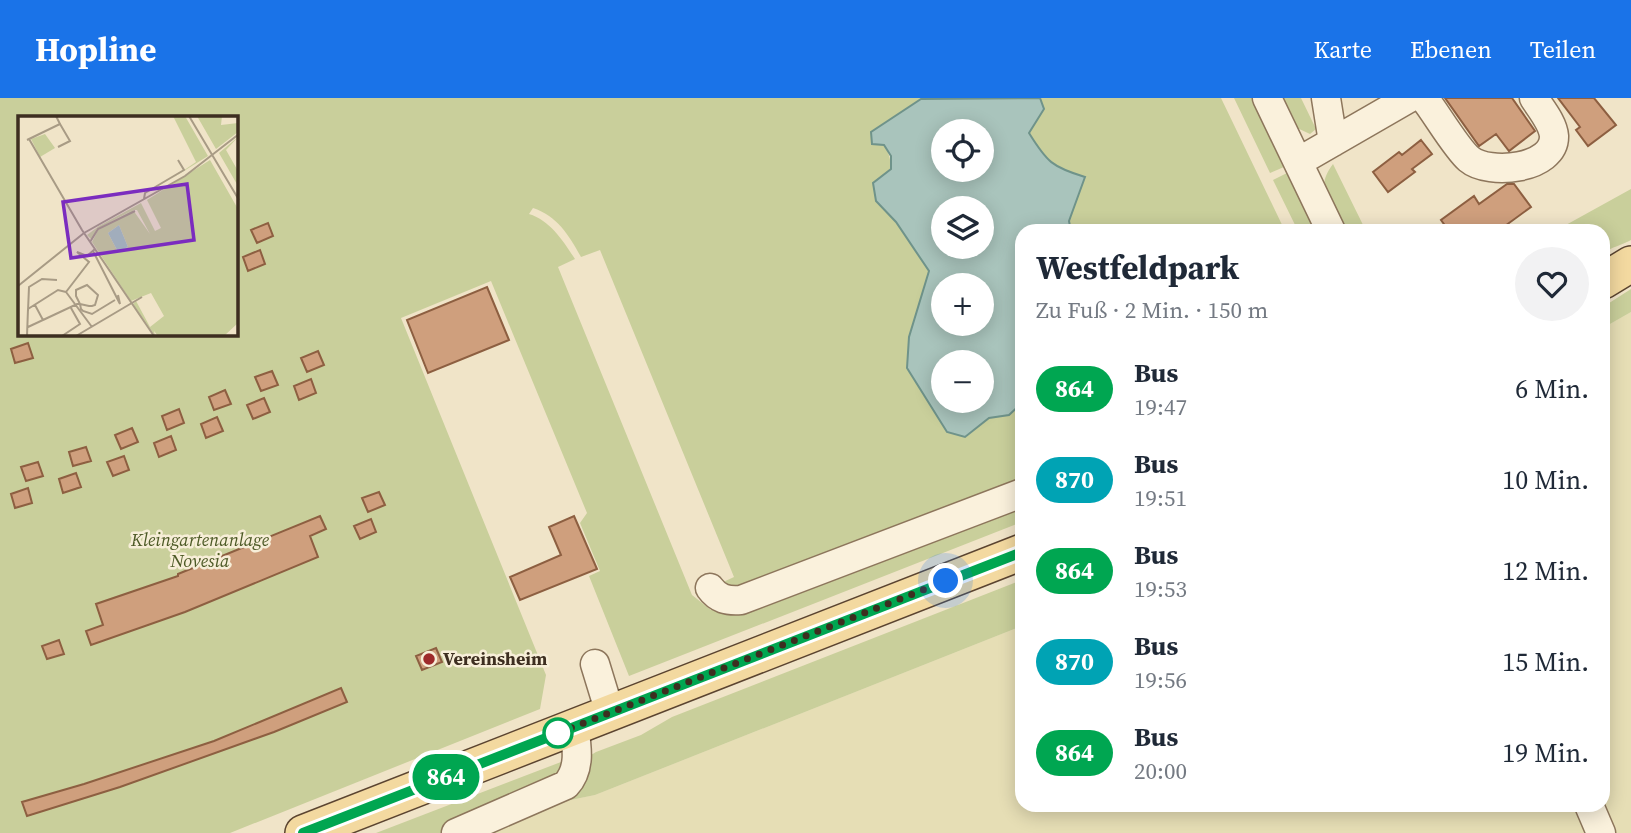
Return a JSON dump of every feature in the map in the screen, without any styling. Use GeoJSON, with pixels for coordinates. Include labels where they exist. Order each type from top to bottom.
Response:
{"type":"FeatureCollection","features":[{"type":"Feature","properties":{"kind":"main road"},"geometry":{"type":"LineString","coordinates":[[1610,277],[1631,264]]}},
{"type":"Feature","properties":{"kind":"main road"},"geometry":{"type":"LineString","coordinates":[[303,833],[1015,554]]}},
{"type":"Feature","properties":{"kind":"street"},"geometry":{"type":"LineString","coordinates":[[1267,98],[1328,224]]}},
{"type":"Feature","properties":{"kind":"street"},"geometry":{"type":"LineString","coordinates":[[1326,98],[1333,142]]}},
{"type":"Feature","properties":{"kind":"street"},"geometry":{"type":"LineString","coordinates":[[1298,162],[1409,98]]}},
{"type":"Feature","properties":{"kind":"street"},"geometry":{"type":"LineString","coordinates":[[1424,98],[1469,159],[1483,167],[1497,168],[1525,165],[1542,159],[1553,146],[1554,133],[1534,98]]}},
{"type":"Feature","properties":{"kind":"street"},"geometry":{"type":"LineString","coordinates":[[710,587],[715,595],[727,601],[741,600],[1015,496]]}},
{"type":"Feature","properties":{"kind":"street"},"geometry":{"type":"LineString","coordinates":[[595,664],[610,713]]}},
{"type":"Feature","properties":{"kind":"street"},"geometry":{"type":"LineString","coordinates":[[456,833],[566,785],[576,771],[574,726]]}},
{"type":"Feature","properties":{"kind":"street"},"geometry":{"type":"LineString","coordinates":[[1592,812],[1601,833]]}},
{"type":"Feature","properties":{"kind":"shaded area"},"geometry":{"type":"Polygon","coordinates":[[[1631,312],[1631,833],[1607,833],[1604,812],[1610,812],[1610,324],[1631,312]]]}},
{"type":"Feature","properties":{"kind":"shaded area"},"geometry":{"type":"Polygon","coordinates":[[[1015,629],[1015,812],[1588,812],[1596,833],[469,833],[551,804],[595,795],[1015,629]]]}},
{"type":"Feature","properties":{"kind":"green space","name":"Kleingartenanlage Novesia"},"geometry":{"type":"Polygon","coordinates":[[[0,98],[942,98],[921,99],[884,145],[890,167],[876,201],[896,222],[929,271],[909,337],[907,368],[931,406],[931,413],[935,413],[947,432],[966,437],[989,418],[1009,415],[1015,409],[1015,488],[737,592],[719,584],[734,577],[600,250],[581,257],[556,221],[533,208],[529,214],[544,221],[575,259],[558,267],[692,595],[711,610],[744,606],[1015,504],[1015,525],[629,676],[589,576],[600,571],[580,523],[587,513],[491,281],[401,318],[546,675],[540,709],[230,833],[0,833],[0,98]]]}},
{"type":"Feature","properties":{"kind":"green space"},"geometry":{"type":"Polygon","coordinates":[[[1040,98],[1221,98],[1282,224],[1070,224],[1085,177],[1051,162],[1029,133],[1044,109],[1040,98]]]}},
{"type":"Feature","properties":{"kind":"green space"},"geometry":{"type":"Polygon","coordinates":[[[1234,98],[1258,98],[1291,164],[1270,173],[1234,98]]]}},
{"type":"Feature","properties":{"kind":"green space"},"geometry":{"type":"Polygon","coordinates":[[[1277,98],[1301,98],[1316,129],[1310,134],[1295,127],[1277,98]]]}},
{"type":"Feature","properties":{"kind":"green space"},"geometry":{"type":"Polygon","coordinates":[[[1333,164],[1363,224],[1339,224],[1324,190],[1327,173],[1333,164]]]}},
{"type":"Feature","properties":{"kind":"green space"},"geometry":{"type":"Polygon","coordinates":[[[1293,170],[1320,224],[1295,224],[1273,180],[1293,170]]]}},
{"type":"Feature","properties":{"kind":"green space"},"geometry":{"type":"Polygon","coordinates":[[[1631,189],[1631,240],[1610,249],[1610,224],[1568,224],[1631,189]]]}},
{"type":"Feature","properties":{"kind":"green space"},"geometry":{"type":"Polygon","coordinates":[[[1631,289],[1631,312],[1610,324],[1610,302],[1631,289]]]}},
{"type":"Feature","properties":{"kind":"green space"},"geometry":{"type":"Polygon","coordinates":[[[1015,583],[1015,629],[595,795],[551,804],[584,777],[591,755],[641,735],[672,717],[1015,583]]]}},
{"type":"Feature","properties":{"kind":"green space"},"geometry":{"type":"Polygon","coordinates":[[[561,762],[565,771],[478,818],[440,833],[376,833],[561,762]]]}},
{"type":"Feature","properties":{"kind":"water"},"geometry":{"type":"Polygon","coordinates":[[[1040,98],[1044,109],[1029,133],[1051,162],[1085,177],[1070,224],[1015,224],[1015,409],[1009,415],[989,418],[965,437],[947,432],[935,413],[994,413],[994,350],[931,350],[931,406],[907,368],[909,337],[929,271],[896,222],[876,201],[873,183],[891,169],[891,156],[884,145],[872,144],[871,132],[921,99],[1040,98]]]}},
{"type":"Feature","properties":{"kind":"building"},"geometry":{"type":"Polygon","coordinates":[[[1445,98],[1512,98],[1535,131],[1509,151],[1496,134],[1479,146],[1445,98]]]}},
{"type":"Feature","properties":{"kind":"building"},"geometry":{"type":"Polygon","coordinates":[[[1558,98],[1594,98],[1616,125],[1588,146],[1576,130],[1580,127],[1558,98]]]}},
{"type":"Feature","properties":{"kind":"building"},"geometry":{"type":"Polygon","coordinates":[[[1421,140],[1432,154],[1412,169],[1415,172],[1388,192],[1373,172],[1399,152],[1402,155],[1421,140]]]}},
{"type":"Feature","properties":{"kind":"building"},"geometry":{"type":"Polygon","coordinates":[[[1507,184],[1514,184],[1531,207],[1508,224],[1444,224],[1441,220],[1474,196],[1479,204],[1507,184]]]}},
{"type":"Feature","properties":{"kind":"building"},"geometry":{"type":"Polygon","coordinates":[[[268,223],[273,236],[257,243],[251,230],[268,223]]]}},
{"type":"Feature","properties":{"kind":"building"},"geometry":{"type":"Polygon","coordinates":[[[260,250],[265,264],[248,271],[243,257],[260,250]]]}},
{"type":"Feature","properties":{"kind":"building"},"geometry":{"type":"Polygon","coordinates":[[[487,287],[509,340],[428,373],[407,320],[487,287]]]}},
{"type":"Feature","properties":{"kind":"building"},"geometry":{"type":"Polygon","coordinates":[[[28,343],[33,358],[15,363],[11,349],[28,343]]]}},
{"type":"Feature","properties":{"kind":"building"},"geometry":{"type":"Polygon","coordinates":[[[318,351],[324,365],[307,372],[301,358],[318,351]]]}},
{"type":"Feature","properties":{"kind":"building"},"geometry":{"type":"Polygon","coordinates":[[[272,371],[278,385],[261,391],[255,377],[272,371]]]}},
{"type":"Feature","properties":{"kind":"building"},"geometry":{"type":"Polygon","coordinates":[[[311,379],[316,393],[299,400],[294,386],[311,379]]]}},
{"type":"Feature","properties":{"kind":"building"},"geometry":{"type":"Polygon","coordinates":[[[225,390],[231,404],[214,410],[209,397],[225,390]]]}},
{"type":"Feature","properties":{"kind":"building"},"geometry":{"type":"Polygon","coordinates":[[[264,398],[270,412],[253,419],[247,405],[264,398]]]}},
{"type":"Feature","properties":{"kind":"building"},"geometry":{"type":"Polygon","coordinates":[[[179,409],[184,423],[167,430],[162,416],[179,409]]]}},
{"type":"Feature","properties":{"kind":"building"},"geometry":{"type":"Polygon","coordinates":[[[217,417],[223,431],[206,438],[201,424],[217,417]]]}},
{"type":"Feature","properties":{"kind":"building"},"geometry":{"type":"Polygon","coordinates":[[[132,428],[138,442],[121,449],[115,435],[132,428]]]}},
{"type":"Feature","properties":{"kind":"building"},"geometry":{"type":"Polygon","coordinates":[[[171,436],[176,450],[159,457],[154,443],[171,436]]]}},
{"type":"Feature","properties":{"kind":"building"},"geometry":{"type":"Polygon","coordinates":[[[86,447],[91,461],[73,466],[69,452],[86,447]]]}},
{"type":"Feature","properties":{"kind":"building"},"geometry":{"type":"Polygon","coordinates":[[[124,456],[129,470],[113,476],[107,462],[124,456]]]}},
{"type":"Feature","properties":{"kind":"building"},"geometry":{"type":"Polygon","coordinates":[[[38,462],[43,476],[26,481],[21,467],[38,462]]]}},
{"type":"Feature","properties":{"kind":"building"},"geometry":{"type":"Polygon","coordinates":[[[76,473],[81,487],[63,493],[59,479],[76,473]]]}},
{"type":"Feature","properties":{"kind":"building"},"geometry":{"type":"Polygon","coordinates":[[[28,488],[32,503],[15,508],[11,494],[28,488]]]}},
{"type":"Feature","properties":{"kind":"building"},"geometry":{"type":"Polygon","coordinates":[[[379,492],[385,505],[368,512],[362,498],[379,492]]]}},
{"type":"Feature","properties":{"kind":"building"},"geometry":{"type":"Polygon","coordinates":[[[320,516],[326,529],[310,536],[318,557],[185,612],[91,645],[86,631],[103,625],[96,604],[178,576],[320,516]]]}},
{"type":"Feature","properties":{"kind":"building"},"geometry":{"type":"Polygon","coordinates":[[[574,516],[597,569],[520,600],[510,577],[561,555],[549,527],[574,516]]]}},
{"type":"Feature","properties":{"kind":"building"},"geometry":{"type":"Polygon","coordinates":[[[371,519],[376,532],[360,539],[354,526],[371,519]]]}},
{"type":"Feature","properties":{"kind":"building"},"geometry":{"type":"Polygon","coordinates":[[[59,640],[64,654],[47,659],[42,646],[59,640]]]}},
{"type":"Feature","properties":{"kind":"building","name":"Vereinsheim"},"geometry":{"type":"Polygon","coordinates":[[[436,648],[442,662],[422,670],[416,656],[436,648]]]}},
{"type":"Feature","properties":{"kind":"building"},"geometry":{"type":"Polygon","coordinates":[[[341,688],[347,702],[274,732],[120,787],[27,816],[22,802],[214,741],[341,688]]]}},
{"type":"Feature","properties":{"kind":"bus line","name":"864"},"geometry":{"type":"LineString","coordinates":[[303,833],[1015,555]]}},
{"type":"Feature","properties":{"kind":"place","name":"Vereinsheim"},"geometry":{"type":"Point","coordinates":[429,659]}},
{"type":"Feature","properties":{"kind":"route"},"geometry":{"type":"LineString","coordinates":[[558,733],[553,735],[946,581]]}}]}
